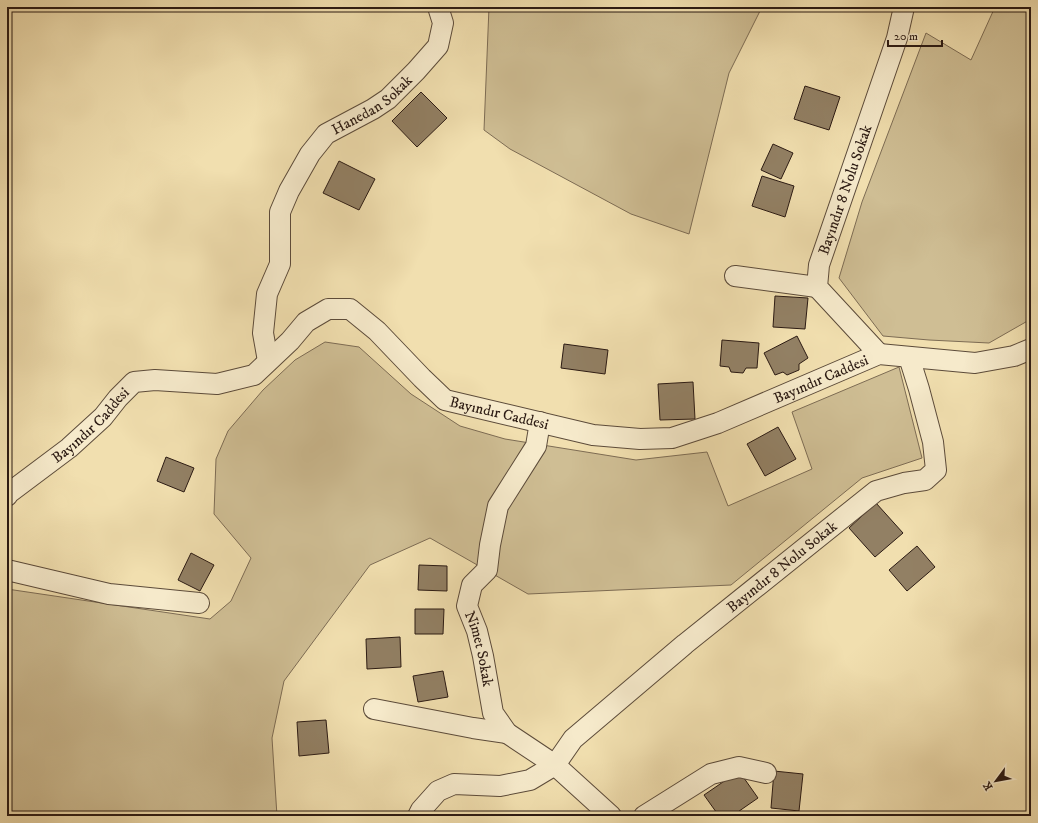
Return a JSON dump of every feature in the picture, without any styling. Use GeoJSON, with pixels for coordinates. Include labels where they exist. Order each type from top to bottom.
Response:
{"type":"FeatureCollection","features":[{"type":"Feature","properties":{"kind":"street","name":"Hanedan Sokak"},"geometry":{"type":"LineString","coordinates":[[268,361],[263,333],[267,294],[280,264],[280,212],[289,191],[310,154],[326,134],[373,109],[388,99],[438,46],[443,23],[438,7]]}},
{"type":"Feature","properties":{"kind":"street","name":"Bayındır 8 Nolu Sokak"},"geometry":{"type":"LineString","coordinates":[[817,287],[819,265],[898,38],[904,7]]}},
{"type":"Feature","properties":{"kind":"street"},"geometry":{"type":"LineString","coordinates":[[735,276],[817,287],[878,354]]}},
{"type":"Feature","properties":{"kind":"street","name":"Bayındır Caddesi"},"geometry":{"type":"LineString","coordinates":[[7,496],[69,448],[103,417],[118,398],[134,382],[155,380],[217,384],[254,375],[290,341],[306,322],[328,309],[350,310],[377,331],[445,400],[593,435],[640,439],[672,438],[718,423],[878,354],[975,363],[1014,356],[1031,349]]}},
{"type":"Feature","properties":{"kind":"street","name":"Bayındır 8 Nolu Sokak"},"geometry":{"type":"LineString","coordinates":[[555,766],[573,739],[685,644],[876,492],[904,483],[925,480],[936,470],[933,442],[909,357]]}},
{"type":"Feature","properties":{"kind":"street","name":"Nimet Sokak"},"geometry":{"type":"LineString","coordinates":[[540,422],[536,446],[498,506],[490,545],[487,570],[472,585],[467,606],[477,631],[493,713],[507,733],[555,766],[611,816]]}},
{"type":"Feature","properties":{"kind":"street"},"geometry":{"type":"LineString","coordinates":[[7,570],[109,594],[199,603]]}},
{"type":"Feature","properties":{"kind":"street"},"geometry":{"type":"LineString","coordinates":[[374,709],[507,733]]}},
{"type":"Feature","properties":{"kind":"street"},"geometry":{"type":"LineString","coordinates":[[418,816],[421,810],[438,791],[454,784],[500,786],[530,780],[555,766]]}},
{"type":"Feature","properties":{"kind":"street"},"geometry":{"type":"LineString","coordinates":[[644,816],[711,774],[739,767],[766,773]]}},
{"type":"Feature","properties":{"kind":"shaded area"},"geometry":{"type":"Polygon","coordinates":[[[489,7],[762,7],[729,73],[689,234],[631,214],[510,149],[484,130],[489,7]]]}},
{"type":"Feature","properties":{"kind":"shaded area"},"geometry":{"type":"Polygon","coordinates":[[[995,7],[1031,7],[1031,319],[989,343],[883,336],[839,278],[862,202],[926,33],[971,60],[995,7]]]}},
{"type":"Feature","properties":{"kind":"shaded area"},"geometry":{"type":"Polygon","coordinates":[[[325,342],[359,347],[411,394],[460,426],[505,439],[636,460],[707,452],[728,506],[812,469],[792,412],[899,367],[922,458],[862,478],[731,585],[528,594],[430,538],[370,565],[284,681],[272,738],[277,816],[7,816],[7,589],[210,619],[231,601],[251,558],[214,514],[216,459],[228,431],[263,390],[295,360],[325,342]]]}},
{"type":"Feature","properties":{"kind":"building"},"geometry":{"type":"Polygon","coordinates":[[[805,86],[840,97],[829,130],[794,119],[805,86]]]}},
{"type":"Feature","properties":{"kind":"building"},"geometry":{"type":"Polygon","coordinates":[[[421,92],[447,118],[417,147],[392,121],[421,92]]]}},
{"type":"Feature","properties":{"kind":"building"},"geometry":{"type":"Polygon","coordinates":[[[773,144],[793,153],[781,179],[761,170],[773,144]]]}},
{"type":"Feature","properties":{"kind":"building"},"geometry":{"type":"Polygon","coordinates":[[[339,161],[375,179],[359,210],[323,193],[339,161]]]}},
{"type":"Feature","properties":{"kind":"building"},"geometry":{"type":"Polygon","coordinates":[[[762,176],[794,186],[785,217],[752,206],[762,176]]]}},
{"type":"Feature","properties":{"kind":"building"},"geometry":{"type":"Polygon","coordinates":[[[775,296],[808,298],[805,329],[773,327],[775,296]]]}},
{"type":"Feature","properties":{"kind":"building"},"geometry":{"type":"Polygon","coordinates":[[[797,336],[808,358],[799,364],[799,370],[787,375],[783,372],[775,375],[764,353],[797,336]]]}},
{"type":"Feature","properties":{"kind":"building"},"geometry":{"type":"Polygon","coordinates":[[[722,340],[759,343],[757,368],[746,368],[743,373],[731,372],[729,367],[720,366],[722,340]]]}},
{"type":"Feature","properties":{"kind":"building"},"geometry":{"type":"Polygon","coordinates":[[[564,344],[608,350],[605,374],[561,368],[564,344]]]}},
{"type":"Feature","properties":{"kind":"building"},"geometry":{"type":"Polygon","coordinates":[[[693,382],[695,419],[660,420],[658,384],[693,382]]]}},
{"type":"Feature","properties":{"kind":"building"},"geometry":{"type":"Polygon","coordinates":[[[778,427],[796,459],[765,476],[747,444],[778,427]]]}},
{"type":"Feature","properties":{"kind":"building"},"geometry":{"type":"Polygon","coordinates":[[[166,457],[194,468],[184,492],[157,481],[166,457]]]}},
{"type":"Feature","properties":{"kind":"building"},"geometry":{"type":"Polygon","coordinates":[[[876,503],[903,533],[875,557],[849,528],[876,503]]]}},
{"type":"Feature","properties":{"kind":"building"},"geometry":{"type":"Polygon","coordinates":[[[917,546],[935,567],[907,591],[889,570],[917,546]]]}},
{"type":"Feature","properties":{"kind":"building"},"geometry":{"type":"Polygon","coordinates":[[[191,553],[214,565],[200,591],[178,580],[191,553]]]}},
{"type":"Feature","properties":{"kind":"building"},"geometry":{"type":"Polygon","coordinates":[[[419,565],[447,566],[447,591],[418,590],[419,565]]]}},
{"type":"Feature","properties":{"kind":"building"},"geometry":{"type":"Polygon","coordinates":[[[415,609],[444,609],[443,634],[415,634],[415,609]]]}},
{"type":"Feature","properties":{"kind":"building"},"geometry":{"type":"Polygon","coordinates":[[[400,637],[401,667],[367,669],[366,639],[400,637]]]}},
{"type":"Feature","properties":{"kind":"building"},"geometry":{"type":"Polygon","coordinates":[[[443,671],[448,697],[418,702],[413,676],[443,671]]]}},
{"type":"Feature","properties":{"kind":"building"},"geometry":{"type":"Polygon","coordinates":[[[326,720],[329,753],[299,756],[297,722],[326,720]]]}},
{"type":"Feature","properties":{"kind":"building"},"geometry":{"type":"Polygon","coordinates":[[[739,771],[758,798],[732,816],[719,816],[704,795],[739,771]]]}},
{"type":"Feature","properties":{"kind":"building"},"geometry":{"type":"Polygon","coordinates":[[[774,771],[803,774],[799,811],[771,808],[774,771]]]}}]}
